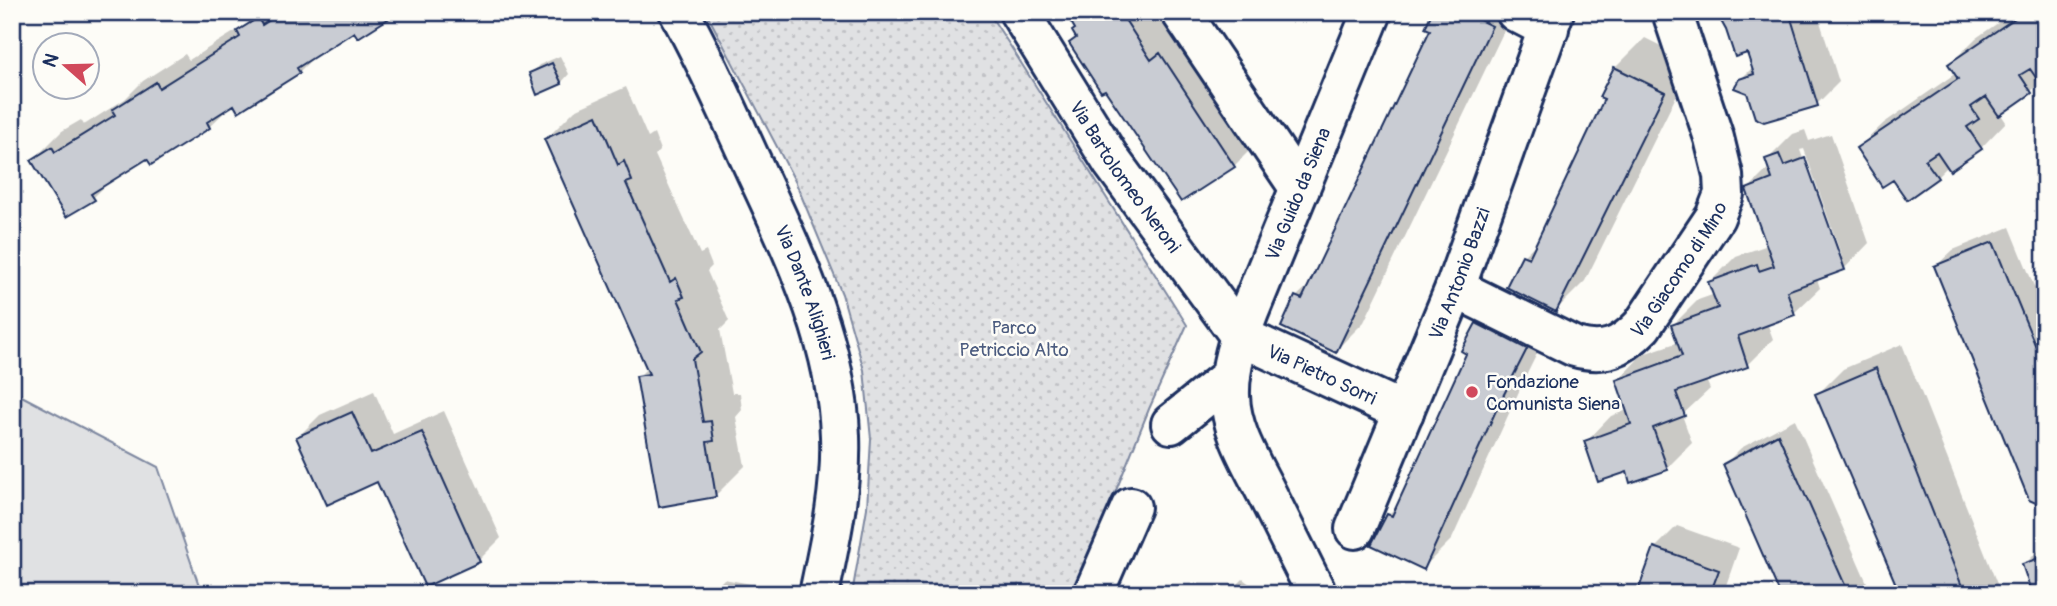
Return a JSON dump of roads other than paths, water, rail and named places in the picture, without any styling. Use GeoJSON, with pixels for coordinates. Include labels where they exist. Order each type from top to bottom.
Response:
{"type":"FeatureCollection","features":[{"type":"Feature","properties":{"kind":"street","name":"Via Dante Alighieri"},"geometry":{"type":"LineString","coordinates":[[679,12],[778,220],[814,305],[827,345],[838,408],[840,449],[835,515],[819,594]]}},
{"type":"Feature","properties":{"kind":"street","name":"Via Bartolomeo Neroni"},"geometry":{"type":"LineString","coordinates":[[1019,12],[1112,162],[1240,336]]}},
{"type":"Feature","properties":{"kind":"street"},"geometry":{"type":"LineString","coordinates":[[1181,12],[1300,189]]}},
{"type":"Feature","properties":{"kind":"street","name":"Via Guido da Siena"},"geometry":{"type":"LineString","coordinates":[[1231,376],[1240,336],[1372,12]]}},
{"type":"Feature","properties":{"kind":"street","name":"Via Giacomo di Mino"},"geometry":{"type":"LineString","coordinates":[[1455,288],[1586,350],[1598,351],[1620,345],[1642,326],[1715,217],[1724,194],[1723,175],[1714,138],[1672,12]]}},
{"type":"Feature","properties":{"kind":"street","name":"Via Antonio Bazzi"},"geometry":{"type":"LineString","coordinates":[[1355,529],[1455,288],[1540,18]]}},
{"type":"Feature","properties":{"kind":"street","name":"Via Pietro Sorri"},"geometry":{"type":"LineString","coordinates":[[1240,336],[1404,412]]}},
{"type":"Feature","properties":{"kind":"street"},"geometry":{"type":"LineString","coordinates":[[1171,424],[1231,376]]}},
{"type":"Feature","properties":{"kind":"street"},"geometry":{"type":"LineString","coordinates":[[1231,376],[1231,411],[1240,439],[1317,594]]}},
{"type":"Feature","properties":{"kind":"street"},"geometry":{"type":"LineString","coordinates":[[1093,594],[1131,507]]}},
{"type":"Feature","properties":{"kind":"place","name":"Fondazione Comunista Siena"},"geometry":{"type":"Point","coordinates":[1472,392]}},
{"type":"Feature","properties":{"kind":"park label","name":"Parco Petriccio Alto"},"geometry":{"type":"Point","coordinates":[1014,338]}}]}
